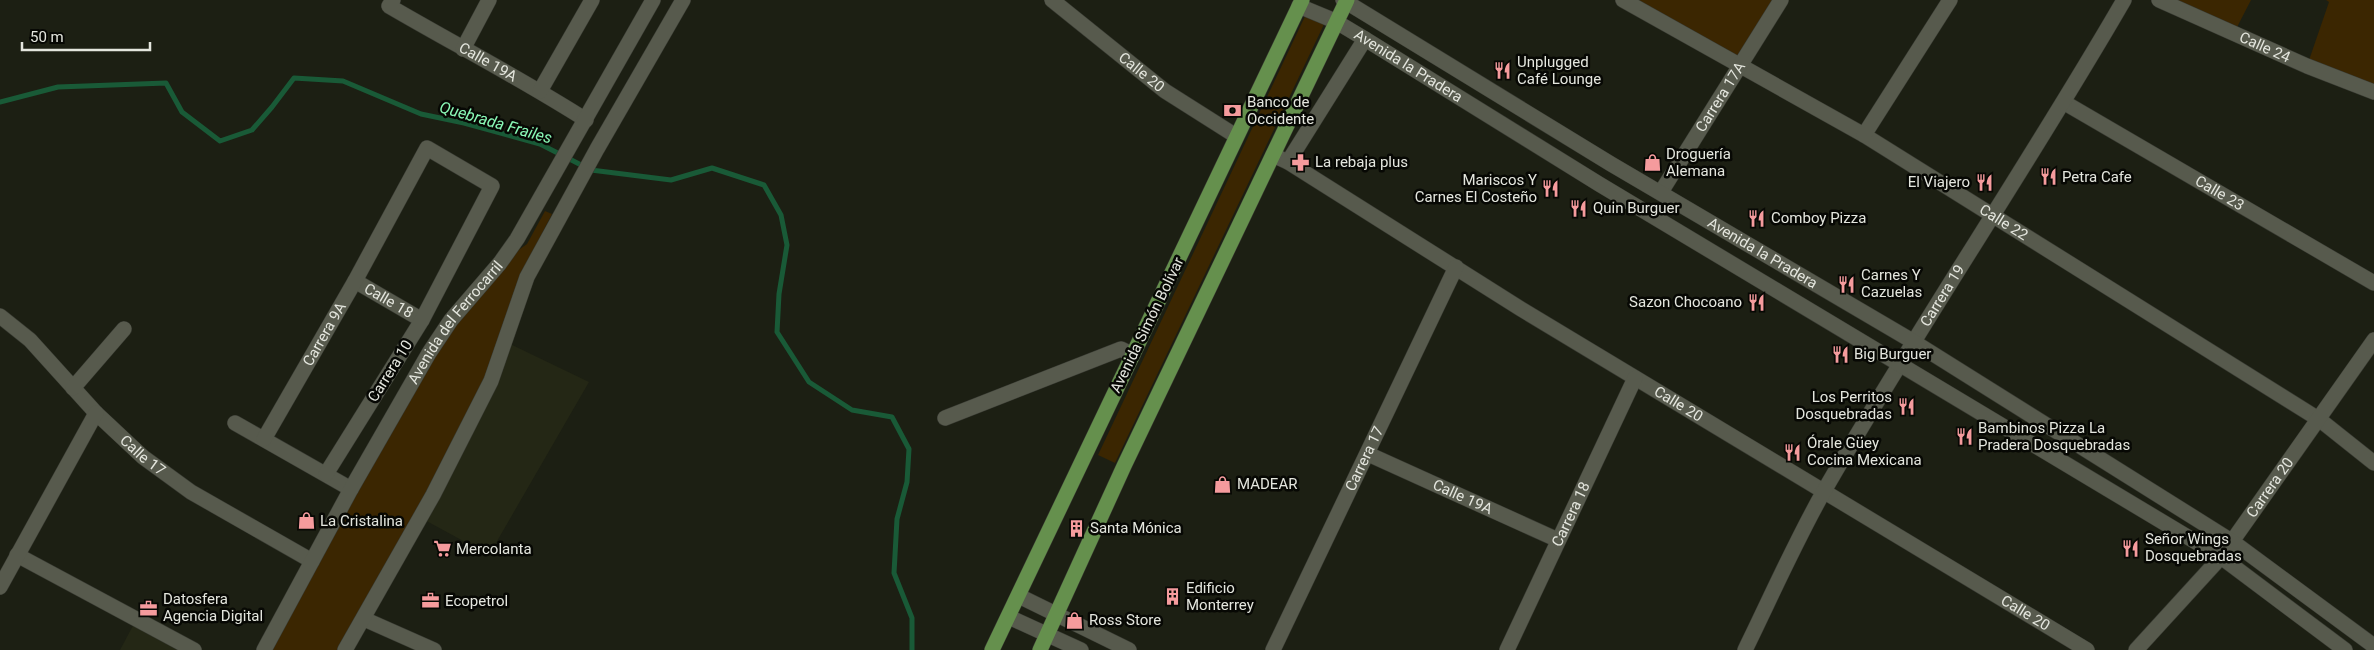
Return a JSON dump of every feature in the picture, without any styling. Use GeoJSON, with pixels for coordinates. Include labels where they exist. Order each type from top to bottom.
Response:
{"type":"FeatureCollection","features":[{"type":"Feature","properties":{"kind":"main road"},"geometry":{"type":"LineString","coordinates":[[1040,650],[1124,466],[1346,0]]}},
{"type":"Feature","properties":{"kind":"main road","name":"Avenida Simón Bolívar"},"geometry":{"type":"LineString","coordinates":[[992,650],[1301,3]]}},
{"type":"Feature","properties":{"kind":"street"},"geometry":{"type":"LineString","coordinates":[[463,50],[489,0]]}},
{"type":"Feature","properties":{"kind":"street"},"geometry":{"type":"LineString","coordinates":[[540,91],[592,0]]}},
{"type":"Feature","properties":{"kind":"street","name":"Avenida del Ferrocarril"},"geometry":{"type":"LineString","coordinates":[[264,650],[351,489],[435,345],[451,320],[500,263],[554,177],[653,0]]}},
{"type":"Feature","properties":{"kind":"street","name":"Avenida del Ferrocarril"},"geometry":{"type":"LineString","coordinates":[[345,650],[434,495],[490,381],[527,277],[597,149],[683,0]]}},
{"type":"Feature","properties":{"kind":"street","name":"Calle 20"},"geometry":{"type":"LineString","coordinates":[[1052,0],[1165,91],[1236,136]]}},
{"type":"Feature","properties":{"kind":"street","name":"Avenida la Pradera"},"geometry":{"type":"LineString","coordinates":[[1346,0],[1660,192],[1914,342],[2233,542],[2374,646]]}},
{"type":"Feature","properties":{"kind":"street","name":"Calle 22"},"geometry":{"type":"LineString","coordinates":[[1623,0],[1741,68],[1864,135],[2320,420],[2374,462]]}},
{"type":"Feature","properties":{"kind":"street","name":"Carrera 17A"},"geometry":{"type":"LineString","coordinates":[[1660,192],[1741,68],[1782,0]]}},
{"type":"Feature","properties":{"kind":"street"},"geometry":{"type":"LineString","coordinates":[[1864,135],[1950,0]]}},
{"type":"Feature","properties":{"kind":"street","name":"Carrera 19"},"geometry":{"type":"LineString","coordinates":[[1745,650],[1823,492],[1900,364],[2065,103],[2124,0]]}},
{"type":"Feature","properties":{"kind":"street","name":"Calle 24"},"geometry":{"type":"LineString","coordinates":[[2159,0],[2306,66],[2374,92]]}},
{"type":"Feature","properties":{"kind":"street","name":"Calle 19A"},"geometry":{"type":"LineString","coordinates":[[391,3],[463,50],[540,91],[586,120]]}},
{"type":"Feature","properties":{"kind":"street","name":"Avenida la Pradera"},"geometry":{"type":"LineString","coordinates":[[1301,3],[1366,39],[1599,184],[2221,558],[2345,650]]}},
{"type":"Feature","properties":{"kind":"street"},"geometry":{"type":"LineString","coordinates":[[1288,162],[1366,39]]}},
{"type":"Feature","properties":{"kind":"street","name":"Calle 23"},"geometry":{"type":"LineString","coordinates":[[2065,103],[2374,283]]}},
{"type":"Feature","properties":{"kind":"street","name":"Carrera 9A"},"geometry":{"type":"LineString","coordinates":[[264,439],[355,281],[428,148],[492,186]]}},
{"type":"Feature","properties":{"kind":"street","name":"Calle 20"},"geometry":{"type":"LineString","coordinates":[[1273,155],[1288,162],[1521,310],[2087,650]]}},
{"type":"Feature","properties":{"kind":"street","name":"Carrera 10"},"geometry":{"type":"LineString","coordinates":[[326,474],[422,320],[492,186]]}},
{"type":"Feature","properties":{"kind":"street","name":"Carrera 17"},"geometry":{"type":"LineString","coordinates":[[1273,650],[1456,267]]}},
{"type":"Feature","properties":{"kind":"street","name":"Calle 18"},"geometry":{"type":"LineString","coordinates":[[355,281],[422,320]]}},
{"type":"Feature","properties":{"kind":"street","name":"Calle 17"},"geometry":{"type":"LineString","coordinates":[[0,316],[30,340],[96,412],[143,457],[191,492],[312,561]]}},
{"type":"Feature","properties":{"kind":"street"},"geometry":{"type":"LineString","coordinates":[[73,388],[124,329]]}},
{"type":"Feature","properties":{"kind":"street","name":"Carrera 20"},"geometry":{"type":"LineString","coordinates":[[2136,650],[2221,558],[2320,420],[2374,340]]}},
{"type":"Feature","properties":{"kind":"street"},"geometry":{"type":"LineString","coordinates":[[945,418],[1122,348],[1132,355]]}},
{"type":"Feature","properties":{"kind":"street","name":"Carrera 18"},"geometry":{"type":"LineString","coordinates":[[1507,650],[1635,378]]}},
{"type":"Feature","properties":{"kind":"street"},"geometry":{"type":"LineString","coordinates":[[0,587],[96,412]]}},
{"type":"Feature","properties":{"kind":"street"},"geometry":{"type":"LineString","coordinates":[[235,423],[351,489]]}},
{"type":"Feature","properties":{"kind":"street","name":"Calle 19A"},"geometry":{"type":"LineString","coordinates":[[1368,454],[1558,540]]}},
{"type":"Feature","properties":{"kind":"street"},"geometry":{"type":"LineString","coordinates":[[17,555],[194,650]]}},
{"type":"Feature","properties":{"kind":"street"},"geometry":{"type":"LineString","coordinates":[[1019,596],[1129,650]]}},
{"type":"Feature","properties":{"kind":"street"},"geometry":{"type":"LineString","coordinates":[[1009,617],[1080,650]]}},
{"type":"Feature","properties":{"kind":"street"},"geometry":{"type":"LineString","coordinates":[[364,619],[434,650]]}},
{"type":"Feature","properties":{"kind":"shaded area"},"geometry":{"type":"Polygon","coordinates":[[[1623,0],[1781,0],[1741,68],[1623,0]]]}},
{"type":"Feature","properties":{"kind":"shaded area"},"geometry":{"type":"Polygon","coordinates":[[[2159,0],[2251,0],[2233,35],[2159,0]]]}},
{"type":"Feature","properties":{"kind":"shaded area"},"geometry":{"type":"Polygon","coordinates":[[[2326,0],[2374,0],[2374,92],[2307,66],[2329,2],[2326,0]]]}},
{"type":"Feature","properties":{"kind":"shaded area"},"geometry":{"type":"Polygon","coordinates":[[[1308,10],[1327,18],[1115,463],[1098,455],[1308,10]]]}},
{"type":"Feature","properties":{"kind":"shaded area"},"geometry":{"type":"Polygon","coordinates":[[[545,211],[552,214],[534,249],[527,277],[504,341],[345,650],[264,650],[429,353],[500,263],[527,244],[545,211]]]}},
{"type":"Feature","properties":{"kind":"shaded area"},"geometry":{"type":"Polygon","coordinates":[[[504,341],[589,382],[489,555],[421,518],[504,341]]]}},
{"type":"Feature","properties":{"kind":"shaded area"},"geometry":{"type":"Polygon","coordinates":[[[136,620],[193,650],[120,650],[136,620]]]}},
{"type":"Feature","properties":{"kind":"waterway","name":"Quebrada Frailes"},"geometry":{"type":"LineString","coordinates":[[0,102],[58,87],[166,83],[182,112],[220,141],[252,130],[294,78],[343,81],[421,114],[464,123],[540,144],[591,170],[671,180],[712,168],[764,185],[781,215],[787,245],[779,294],[777,332],[809,382],[852,410],[892,417],[909,449],[907,482],[897,519],[894,573],[912,618],[912,650]]}},
{"type":"Feature","properties":{"kind":"place","name":"Unplugged Café Lounge"},"geometry":{"type":"Point","coordinates":[1503,71]}},
{"type":"Feature","properties":{"kind":"place","name":"Banco de Occidente"},"geometry":{"type":"Point","coordinates":[1233,111]}},
{"type":"Feature","properties":{"kind":"place","name":"La rebaja plus"},"geometry":{"type":"Point","coordinates":[1301,162]}},
{"type":"Feature","properties":{"kind":"place","name":"Droguería Alemana"},"geometry":{"type":"Point","coordinates":[1652,163]}},
{"type":"Feature","properties":{"kind":"place","name":"Petra Cafe"},"geometry":{"type":"Point","coordinates":[2048,177]}},
{"type":"Feature","properties":{"kind":"place","name":"El Viajero"},"geometry":{"type":"Point","coordinates":[1984,182]}},
{"type":"Feature","properties":{"kind":"place","name":"Mariscos Y Carnes El Costeño"},"geometry":{"type":"Point","coordinates":[1551,189]}},
{"type":"Feature","properties":{"kind":"place","name":"Quin Burguer"},"geometry":{"type":"Point","coordinates":[1579,208]}},
{"type":"Feature","properties":{"kind":"place","name":"Comboy Pizza"},"geometry":{"type":"Point","coordinates":[1757,218]}},
{"type":"Feature","properties":{"kind":"place","name":"Carnes Y Cazuelas"},"geometry":{"type":"Point","coordinates":[1847,284]}},
{"type":"Feature","properties":{"kind":"place","name":"Sazon Chocoano"},"geometry":{"type":"Point","coordinates":[1756,302]}},
{"type":"Feature","properties":{"kind":"place","name":"Big Burguer"},"geometry":{"type":"Point","coordinates":[1840,354]}},
{"type":"Feature","properties":{"kind":"place","name":"Los Perritos Dosquebradas"},"geometry":{"type":"Point","coordinates":[1906,406]}},
{"type":"Feature","properties":{"kind":"place","name":"Bambinos Pizza La Pradera Dosquebradas"},"geometry":{"type":"Point","coordinates":[1964,437]}},
{"type":"Feature","properties":{"kind":"place","name":"Órale Güey Cocina Mexicana"},"geometry":{"type":"Point","coordinates":[1793,452]}},
{"type":"Feature","properties":{"kind":"place","name":"MADEAR"},"geometry":{"type":"Point","coordinates":[1223,484]}},
{"type":"Feature","properties":{"kind":"place","name":"La Cristalina"},"geometry":{"type":"Point","coordinates":[306,521]}},
{"type":"Feature","properties":{"kind":"place","name":"Santa Mónica"},"geometry":{"type":"Point","coordinates":[1076,528]}},
{"type":"Feature","properties":{"kind":"place","name":"Señor Wings Dosquebradas"},"geometry":{"type":"Point","coordinates":[2131,548]}},
{"type":"Feature","properties":{"kind":"place","name":"Mercolanta"},"geometry":{"type":"Point","coordinates":[442,549]}},
{"type":"Feature","properties":{"kind":"place","name":"Edificio Monterrey"},"geometry":{"type":"Point","coordinates":[1172,597]}},
{"type":"Feature","properties":{"kind":"place","name":"Ecopetrol"},"geometry":{"type":"Point","coordinates":[431,601]}},
{"type":"Feature","properties":{"kind":"place","name":"Datosfera Agencia Digital"},"geometry":{"type":"Point","coordinates":[149,608]}},
{"type":"Feature","properties":{"kind":"place","name":"Ross Store"},"geometry":{"type":"Point","coordinates":[1075,620]}}]}
